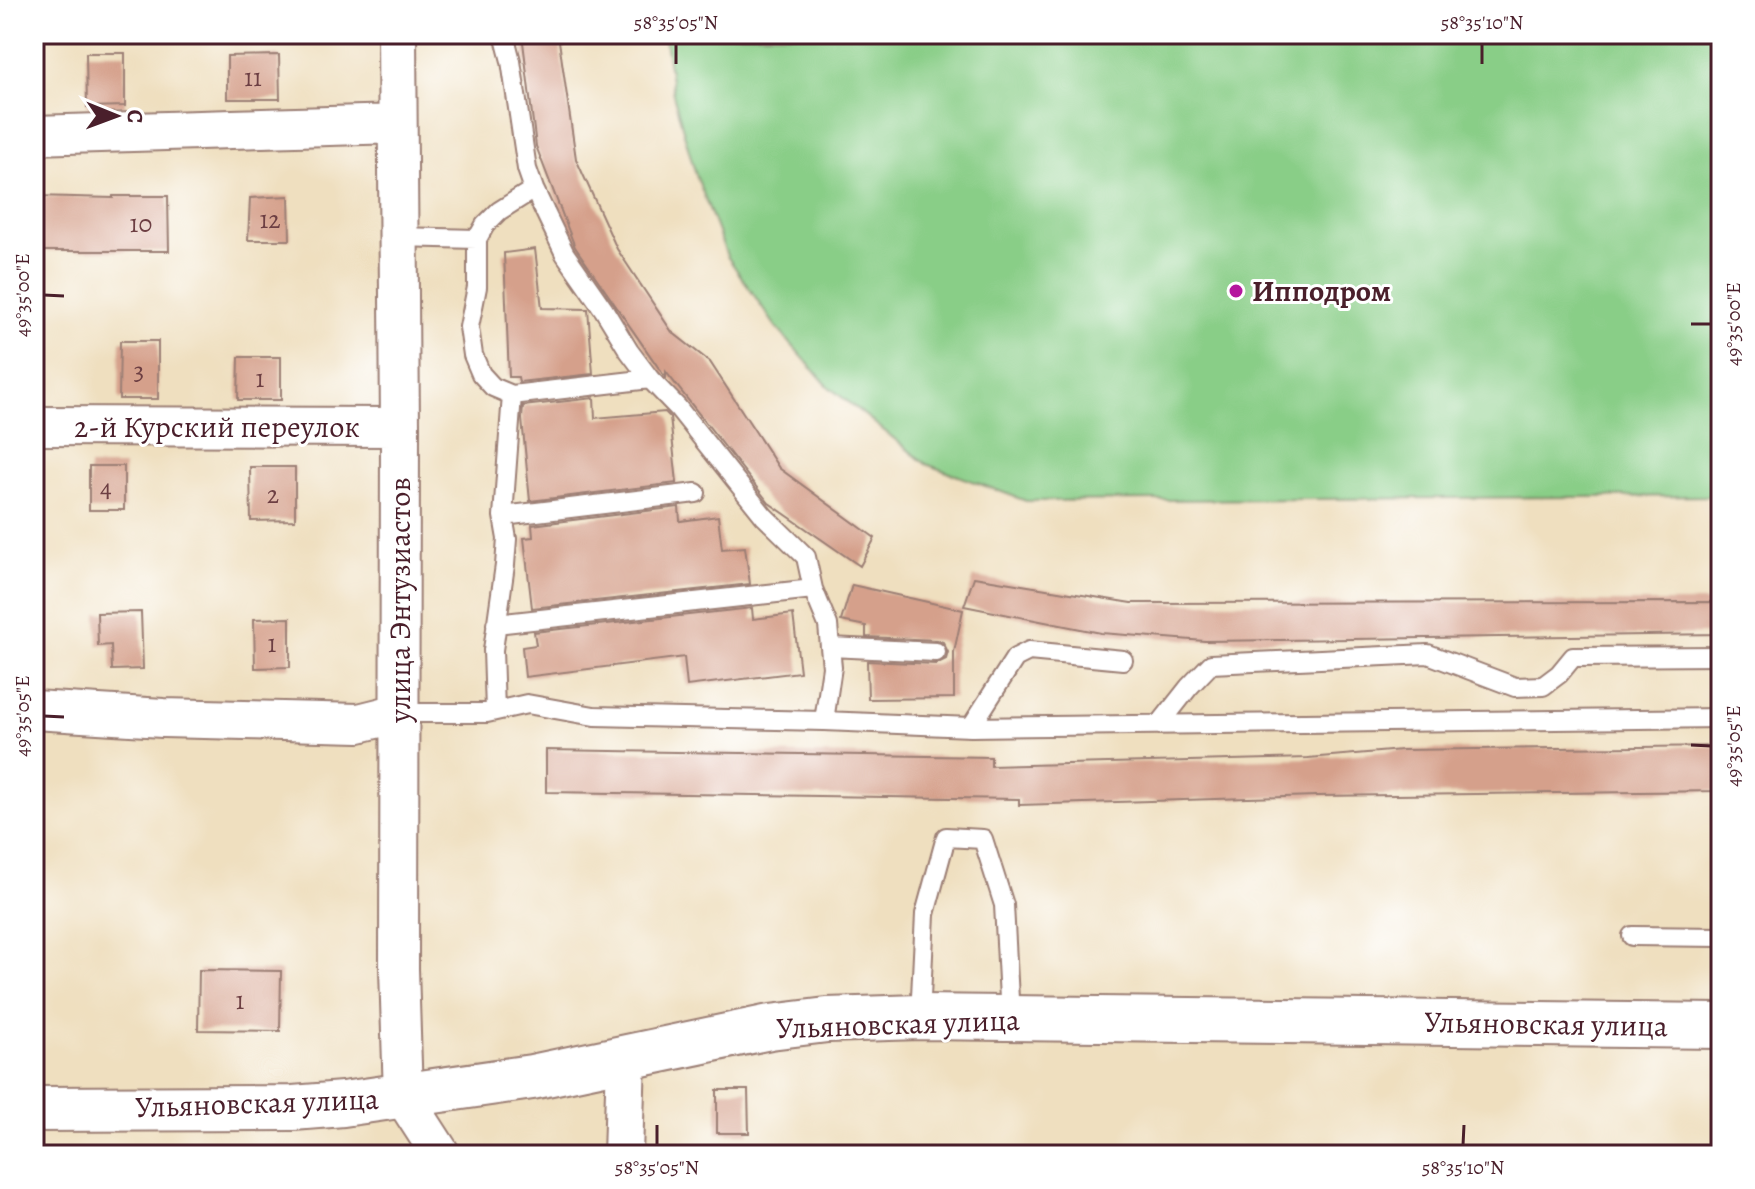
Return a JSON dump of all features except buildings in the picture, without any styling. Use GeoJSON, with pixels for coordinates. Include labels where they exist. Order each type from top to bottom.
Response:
{"type":"FeatureCollection","features":[{"type":"Feature","properties":{"kind":"main road","name":"Ульяновская улица"},"geometry":{"type":"LineString","coordinates":[[34,1109],[293,1108],[403,1096],[532,1077],[770,1027],[827,1020],[920,1017],[1721,1026]]}},
{"type":"Feature","properties":{"kind":"street","name":"улица Энтузиастов"},"geometry":{"type":"LineString","coordinates":[[397,34],[399,969],[403,1096]]}},
{"type":"Feature","properties":{"kind":"street"},"geometry":{"type":"LineString","coordinates":[[34,135],[397,124]]}},
{"type":"Feature","properties":{"kind":"street","name":"2-й Курский переулок"},"geometry":{"type":"LineString","coordinates":[[34,426],[400,427]]}},
{"type":"Feature","properties":{"kind":"street"},"geometry":{"type":"LineString","coordinates":[[34,710],[163,718],[359,723],[399,713]]}},
{"type":"Feature","properties":{"kind":"street"},"geometry":{"type":"LineString","coordinates":[[623,1155],[626,1057]]}},
{"type":"Feature","properties":{"kind":"street"},"geometry":{"type":"LineString","coordinates":[[403,1096],[441,1155]]}},
{"type":"Feature","properties":{"kind":"lane"},"geometry":{"type":"LineString","coordinates":[[504,34],[527,169],[565,254],[650,379],[678,408],[764,516],[806,557],[813,589],[828,625],[832,667],[824,721]]}},
{"type":"Feature","properties":{"kind":"lane"},"geometry":{"type":"LineString","coordinates":[[534,189],[499,211],[477,239],[477,287],[469,327],[473,355],[481,374],[493,387],[512,395],[650,379]]}},
{"type":"Feature","properties":{"kind":"lane"},"geometry":{"type":"LineString","coordinates":[[398,237],[477,239]]}},
{"type":"Feature","properties":{"kind":"lane"},"geometry":{"type":"LineString","coordinates":[[495,711],[493,650],[507,539],[503,516],[512,395]]}},
{"type":"Feature","properties":{"kind":"lane"},"geometry":{"type":"LineString","coordinates":[[503,516],[696,493]]}},
{"type":"Feature","properties":{"kind":"lane"},"geometry":{"type":"LineString","coordinates":[[496,624],[813,589]]}},
{"type":"Feature","properties":{"kind":"lane"},"geometry":{"type":"LineString","coordinates":[[830,647],[936,652]]}},
{"type":"Feature","properties":{"kind":"lane"},"geometry":{"type":"LineString","coordinates":[[971,727],[1015,658],[1029,651],[1123,660]]}},
{"type":"Feature","properties":{"kind":"lane"},"geometry":{"type":"LineString","coordinates":[[1159,725],[1211,664],[1428,654],[1515,687],[1543,686],[1559,674],[1573,657],[1721,656]]}},
{"type":"Feature","properties":{"kind":"lane"},"geometry":{"type":"LineString","coordinates":[[399,713],[487,713],[527,704],[594,716],[971,727],[1721,718]]}},
{"type":"Feature","properties":{"kind":"lane"},"geometry":{"type":"LineString","coordinates":[[920,1017],[925,914],[946,837],[983,839],[993,867],[1004,905],[1010,1018]]}},
{"type":"Feature","properties":{"kind":"lane"},"geometry":{"type":"LineString","coordinates":[[1632,936],[1721,937]]}},
{"type":"Feature","properties":{"kind":"green space","name":"Ипподром"},"geometry":{"type":"Polygon","coordinates":[[[664,34],[1721,34],[1721,496],[1026,501],[926,464],[828,386],[776,327],[727,256],[695,172],[673,94],[664,34]]]}},
{"type":"Feature","properties":{"kind":"place","name":"Ипподром"},"geometry":{"type":"Point","coordinates":[1236,291]}}]}
